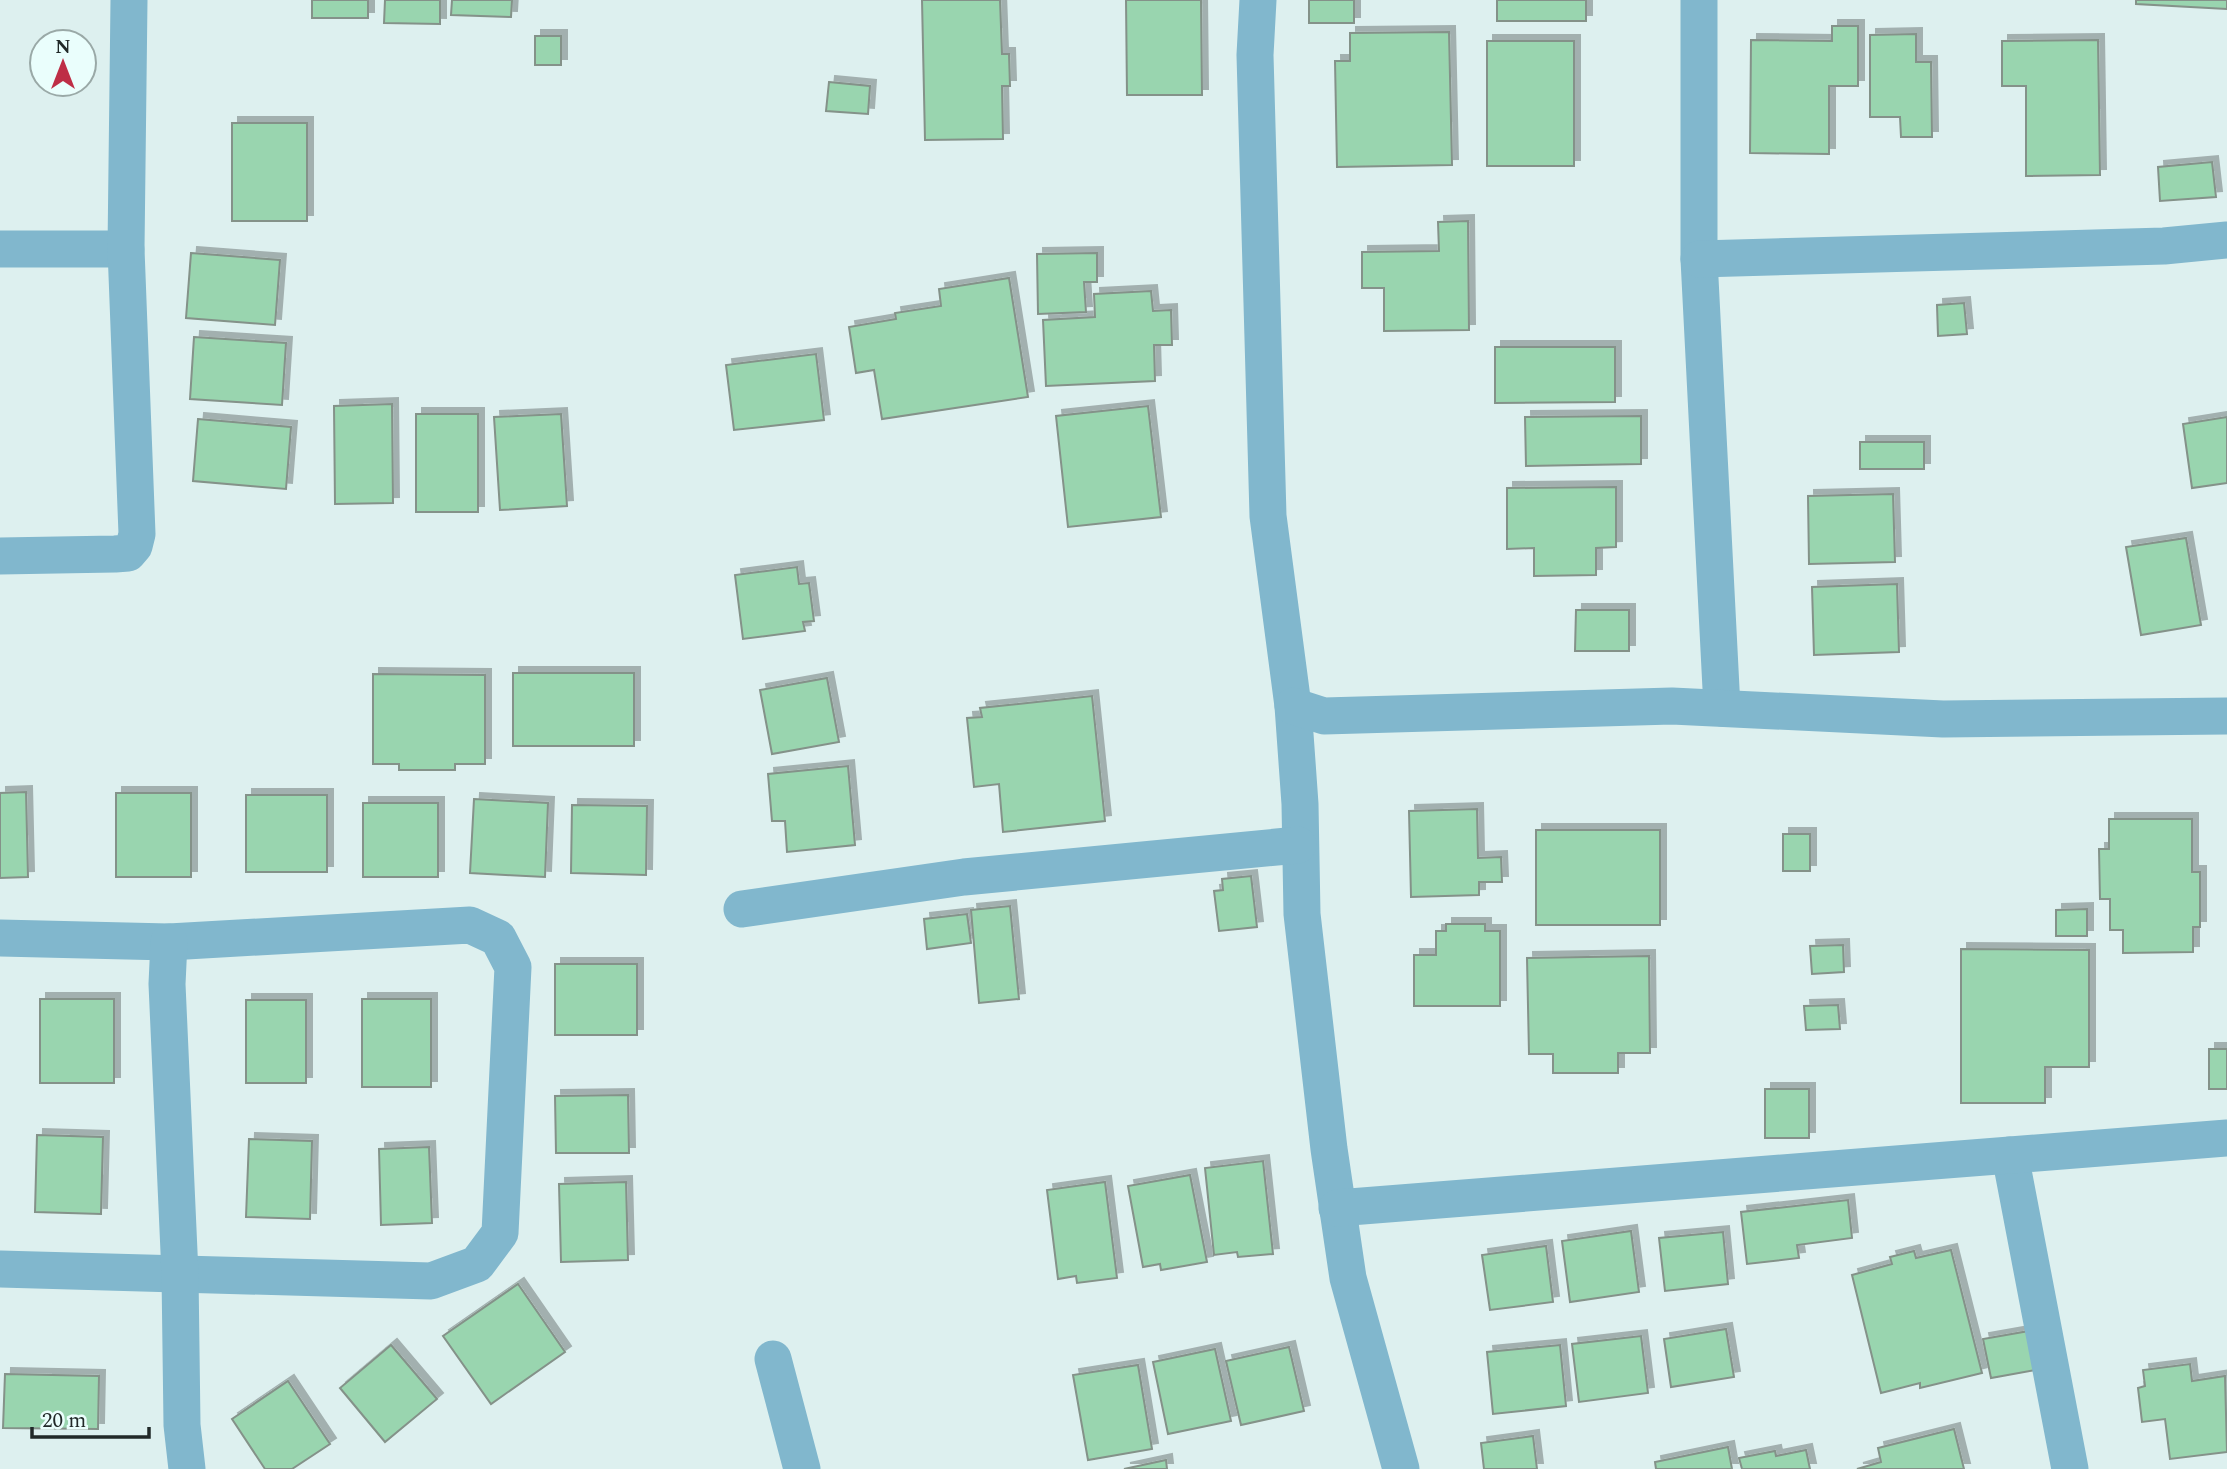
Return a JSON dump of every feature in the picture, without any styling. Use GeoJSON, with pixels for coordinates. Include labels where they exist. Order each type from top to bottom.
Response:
{"type":"FeatureCollection","features":[{"type":"Feature","properties":{"kind":"street"},"geometry":{"type":"LineString","coordinates":[[0,556],[128,553],[134,546],[137,534],[126,249],[129,0]]}},
{"type":"Feature","properties":{"kind":"street"},"geometry":{"type":"LineString","coordinates":[[1258,0],[1255,55],[1267,503],[1293,706],[1300,804],[1298,845],[1302,914],[1337,1208],[1348,1278],[1401,1469]]}},
{"type":"Feature","properties":{"kind":"street"},"geometry":{"type":"LineString","coordinates":[[1699,0],[1699,259],[1722,708]]}},
{"type":"Feature","properties":{"kind":"street"},"geometry":{"type":"LineString","coordinates":[[1699,259],[2164,246],[2227,240]]}},
{"type":"Feature","properties":{"kind":"street"},"geometry":{"type":"LineString","coordinates":[[0,249],[126,249]]}},
{"type":"Feature","properties":{"kind":"street"},"geometry":{"type":"LineString","coordinates":[[1293,706],[1324,716],[1722,708],[1943,719],[2227,716]]}},
{"type":"Feature","properties":{"kind":"street"},"geometry":{"type":"LineString","coordinates":[[742,909],[964,877],[1298,845]]}},
{"type":"Feature","properties":{"kind":"street"},"geometry":{"type":"LineString","coordinates":[[0,938],[169,942],[470,925],[498,938],[513,967],[500,1233],[478,1264],[431,1281],[0,1269]]}},
{"type":"Feature","properties":{"kind":"street"},"geometry":{"type":"LineString","coordinates":[[169,942],[167,984],[180,1274],[182,1425],[187,1469]]}},
{"type":"Feature","properties":{"kind":"street"},"geometry":{"type":"LineString","coordinates":[[1337,1208],[2227,1138]]}},
{"type":"Feature","properties":{"kind":"street"},"geometry":{"type":"LineString","coordinates":[[2010,1155],[2070,1469]]}},
{"type":"Feature","properties":{"kind":"street"},"geometry":{"type":"LineString","coordinates":[[773,1359],[802,1469]]}},
{"type":"Feature","properties":{"kind":"building"},"geometry":{"type":"Polygon","coordinates":[[[312,0],[368,0],[368,18],[312,18],[312,0]]]}},
{"type":"Feature","properties":{"kind":"building"},"geometry":{"type":"Polygon","coordinates":[[[385,0],[440,0],[440,24],[384,23],[385,0]]]}},
{"type":"Feature","properties":{"kind":"building"},"geometry":{"type":"Polygon","coordinates":[[[452,0],[512,0],[511,17],[451,15],[452,0]]]}},
{"type":"Feature","properties":{"kind":"building"},"geometry":{"type":"Polygon","coordinates":[[[922,0],[1000,0],[1002,54],[1009,54],[1010,86],[1002,86],[1003,139],[925,140],[922,0]]]}},
{"type":"Feature","properties":{"kind":"building"},"geometry":{"type":"Polygon","coordinates":[[[1126,0],[1201,0],[1202,95],[1127,95],[1126,0]]]}},
{"type":"Feature","properties":{"kind":"building"},"geometry":{"type":"Polygon","coordinates":[[[1309,0],[1354,0],[1354,23],[1309,23],[1309,0]]]}},
{"type":"Feature","properties":{"kind":"building"},"geometry":{"type":"Polygon","coordinates":[[[1497,0],[1586,0],[1586,21],[1497,21],[1497,0]]]}},
{"type":"Feature","properties":{"kind":"building"},"geometry":{"type":"Polygon","coordinates":[[[2136,0],[2227,0],[2227,9],[2136,4],[2136,0]]]}},
{"type":"Feature","properties":{"kind":"building"},"geometry":{"type":"Polygon","coordinates":[[[1832,26],[1858,26],[1858,86],[1829,86],[1829,154],[1750,153],[1751,40],[1832,41],[1832,26]]]}},
{"type":"Feature","properties":{"kind":"building"},"geometry":{"type":"Polygon","coordinates":[[[1449,32],[1452,165],[1337,167],[1335,61],[1350,61],[1350,33],[1449,32]]]}},
{"type":"Feature","properties":{"kind":"building"},"geometry":{"type":"Polygon","coordinates":[[[1916,34],[1916,62],[1931,62],[1932,137],[1901,137],[1900,117],[1870,117],[1870,35],[1916,34]]]}},
{"type":"Feature","properties":{"kind":"building"},"geometry":{"type":"Polygon","coordinates":[[[535,36],[561,36],[561,65],[535,65],[535,36]]]}},
{"type":"Feature","properties":{"kind":"building"},"geometry":{"type":"Polygon","coordinates":[[[2098,40],[2100,175],[2026,176],[2026,86],[2002,86],[2002,41],[2098,40]]]}},
{"type":"Feature","properties":{"kind":"building"},"geometry":{"type":"Polygon","coordinates":[[[1487,41],[1574,41],[1574,166],[1487,166],[1487,41]]]}},
{"type":"Feature","properties":{"kind":"building"},"geometry":{"type":"Polygon","coordinates":[[[829,82],[870,86],[868,114],[826,111],[829,82]]]}},
{"type":"Feature","properties":{"kind":"building"},"geometry":{"type":"Polygon","coordinates":[[[232,123],[307,123],[307,221],[232,221],[232,123]]]}},
{"type":"Feature","properties":{"kind":"building"},"geometry":{"type":"Polygon","coordinates":[[[2212,162],[2216,197],[2160,201],[2158,167],[2212,162]]]}},
{"type":"Feature","properties":{"kind":"building"},"geometry":{"type":"Polygon","coordinates":[[[1468,221],[1469,330],[1384,331],[1384,288],[1362,288],[1362,252],[1439,251],[1438,222],[1468,221]]]}},
{"type":"Feature","properties":{"kind":"building"},"geometry":{"type":"Polygon","coordinates":[[[191,253],[280,260],[275,325],[186,318],[191,253]]]}},
{"type":"Feature","properties":{"kind":"building"},"geometry":{"type":"Polygon","coordinates":[[[1097,253],[1097,282],[1084,282],[1086,312],[1038,314],[1037,254],[1097,253]]]}},
{"type":"Feature","properties":{"kind":"building"},"geometry":{"type":"Polygon","coordinates":[[[1009,278],[1028,397],[882,419],[874,370],[856,373],[849,327],[896,319],[895,313],[941,306],[939,289],[1009,278]]]}},
{"type":"Feature","properties":{"kind":"building"},"geometry":{"type":"Polygon","coordinates":[[[1151,291],[1153,311],[1171,310],[1172,345],[1154,345],[1155,381],[1046,386],[1043,320],[1095,317],[1094,294],[1151,291]]]}},
{"type":"Feature","properties":{"kind":"building"},"geometry":{"type":"Polygon","coordinates":[[[1964,303],[1967,334],[1938,336],[1937,305],[1964,303]]]}},
{"type":"Feature","properties":{"kind":"building"},"geometry":{"type":"Polygon","coordinates":[[[194,337],[286,343],[282,405],[190,399],[194,337]]]}},
{"type":"Feature","properties":{"kind":"building"},"geometry":{"type":"Polygon","coordinates":[[[1495,347],[1615,347],[1615,402],[1495,403],[1495,347]]]}},
{"type":"Feature","properties":{"kind":"building"},"geometry":{"type":"Polygon","coordinates":[[[816,354],[824,420],[734,430],[726,365],[816,354]]]}},
{"type":"Feature","properties":{"kind":"building"},"geometry":{"type":"Polygon","coordinates":[[[392,404],[393,503],[335,504],[334,406],[392,404]]]}},
{"type":"Feature","properties":{"kind":"building"},"geometry":{"type":"Polygon","coordinates":[[[1148,406],[1161,517],[1068,527],[1056,416],[1148,406]]]}},
{"type":"Feature","properties":{"kind":"building"},"geometry":{"type":"Polygon","coordinates":[[[416,414],[478,414],[478,512],[416,512],[416,414]]]}},
{"type":"Feature","properties":{"kind":"building"},"geometry":{"type":"Polygon","coordinates":[[[561,414],[567,506],[500,510],[494,417],[561,414]]]}},
{"type":"Feature","properties":{"kind":"building"},"geometry":{"type":"Polygon","coordinates":[[[1641,416],[1641,464],[1526,466],[1525,417],[1641,416]]]}},
{"type":"Feature","properties":{"kind":"building"},"geometry":{"type":"Polygon","coordinates":[[[2227,417],[2227,483],[2192,488],[2183,424],[2227,417]]]}},
{"type":"Feature","properties":{"kind":"building"},"geometry":{"type":"Polygon","coordinates":[[[198,419],[291,427],[286,489],[193,481],[198,419]]]}},
{"type":"Feature","properties":{"kind":"building"},"geometry":{"type":"Polygon","coordinates":[[[1860,442],[1924,442],[1924,469],[1860,469],[1860,442]]]}},
{"type":"Feature","properties":{"kind":"building"},"geometry":{"type":"Polygon","coordinates":[[[1616,487],[1616,547],[1596,548],[1596,575],[1534,576],[1534,548],[1507,549],[1507,488],[1616,487]]]}},
{"type":"Feature","properties":{"kind":"building"},"geometry":{"type":"Polygon","coordinates":[[[1893,494],[1895,562],[1809,564],[1808,496],[1893,494]]]}},
{"type":"Feature","properties":{"kind":"building"},"geometry":{"type":"Polygon","coordinates":[[[2186,538],[2201,625],[2141,635],[2126,547],[2186,538]]]}},
{"type":"Feature","properties":{"kind":"building"},"geometry":{"type":"Polygon","coordinates":[[[797,567],[799,584],[809,583],[814,621],[803,622],[805,631],[743,639],[735,575],[797,567]]]}},
{"type":"Feature","properties":{"kind":"building"},"geometry":{"type":"Polygon","coordinates":[[[1897,584],[1899,652],[1814,655],[1812,587],[1897,584]]]}},
{"type":"Feature","properties":{"kind":"building"},"geometry":{"type":"Polygon","coordinates":[[[1576,610],[1629,610],[1629,651],[1575,651],[1576,610]]]}},
{"type":"Feature","properties":{"kind":"building"},"geometry":{"type":"Polygon","coordinates":[[[513,673],[634,673],[634,746],[513,746],[513,673]]]}},
{"type":"Feature","properties":{"kind":"building"},"geometry":{"type":"Polygon","coordinates":[[[373,674],[485,675],[485,764],[455,764],[455,770],[399,770],[399,764],[373,764],[373,674]]]}},
{"type":"Feature","properties":{"kind":"building"},"geometry":{"type":"Polygon","coordinates":[[[827,678],[839,742],[772,754],[760,690],[827,678]]]}},
{"type":"Feature","properties":{"kind":"building"},"geometry":{"type":"Polygon","coordinates":[[[1092,696],[1105,821],[1003,832],[999,784],[974,787],[967,718],[982,717],[980,708],[1092,696]]]}},
{"type":"Feature","properties":{"kind":"building"},"geometry":{"type":"Polygon","coordinates":[[[848,766],[855,845],[787,852],[785,821],[772,821],[768,774],[848,766]]]}},
{"type":"Feature","properties":{"kind":"building"},"geometry":{"type":"Polygon","coordinates":[[[26,792],[28,877],[0,878],[0,793],[26,792]]]}},
{"type":"Feature","properties":{"kind":"building"},"geometry":{"type":"Polygon","coordinates":[[[116,793],[191,793],[191,877],[116,877],[116,793]]]}},
{"type":"Feature","properties":{"kind":"building"},"geometry":{"type":"Polygon","coordinates":[[[246,795],[327,795],[327,872],[246,872],[246,795]]]}},
{"type":"Feature","properties":{"kind":"building"},"geometry":{"type":"Polygon","coordinates":[[[474,799],[548,803],[545,877],[470,873],[474,799]]]}},
{"type":"Feature","properties":{"kind":"building"},"geometry":{"type":"Polygon","coordinates":[[[363,803],[438,803],[438,877],[363,877],[363,803]]]}},
{"type":"Feature","properties":{"kind":"building"},"geometry":{"type":"Polygon","coordinates":[[[572,805],[647,806],[646,875],[571,873],[572,805]]]}},
{"type":"Feature","properties":{"kind":"building"},"geometry":{"type":"Polygon","coordinates":[[[1477,809],[1478,858],[1501,857],[1502,882],[1479,882],[1479,895],[1411,897],[1409,811],[1477,809]]]}},
{"type":"Feature","properties":{"kind":"building"},"geometry":{"type":"Polygon","coordinates":[[[2109,819],[2192,819],[2192,872],[2200,872],[2200,927],[2193,927],[2193,952],[2123,953],[2123,930],[2110,930],[2110,899],[2100,899],[2099,849],[2109,849],[2109,819]]]}},
{"type":"Feature","properties":{"kind":"building"},"geometry":{"type":"Polygon","coordinates":[[[1536,830],[1660,830],[1660,925],[1536,925],[1536,830]]]}},
{"type":"Feature","properties":{"kind":"building"},"geometry":{"type":"Polygon","coordinates":[[[1783,834],[1810,834],[1810,871],[1783,871],[1783,834]]]}},
{"type":"Feature","properties":{"kind":"building"},"geometry":{"type":"Polygon","coordinates":[[[1251,876],[1257,927],[1219,931],[1214,891],[1223,890],[1222,879],[1251,876]]]}},
{"type":"Feature","properties":{"kind":"building"},"geometry":{"type":"Polygon","coordinates":[[[1010,906],[1019,999],[979,1003],[971,910],[1010,906]]]}},
{"type":"Feature","properties":{"kind":"building"},"geometry":{"type":"Polygon","coordinates":[[[2087,909],[2087,936],[2056,936],[2056,910],[2087,909]]]}},
{"type":"Feature","properties":{"kind":"building"},"geometry":{"type":"Polygon","coordinates":[[[967,914],[971,943],[927,949],[924,919],[967,914]]]}},
{"type":"Feature","properties":{"kind":"building"},"geometry":{"type":"Polygon","coordinates":[[[1446,924],[1485,924],[1485,931],[1500,931],[1500,1006],[1414,1006],[1414,955],[1436,955],[1436,931],[1446,931],[1446,924]]]}},
{"type":"Feature","properties":{"kind":"building"},"geometry":{"type":"Polygon","coordinates":[[[1843,945],[1844,972],[1812,974],[1810,946],[1843,945]]]}},
{"type":"Feature","properties":{"kind":"building"},"geometry":{"type":"Polygon","coordinates":[[[1961,949],[2089,950],[2089,1067],[2045,1067],[2045,1103],[1961,1103],[1961,949]]]}},
{"type":"Feature","properties":{"kind":"building"},"geometry":{"type":"Polygon","coordinates":[[[1649,956],[1650,1053],[1618,1053],[1618,1073],[1553,1073],[1553,1054],[1529,1054],[1527,958],[1649,956]]]}},
{"type":"Feature","properties":{"kind":"building"},"geometry":{"type":"Polygon","coordinates":[[[555,964],[637,964],[637,1035],[555,1035],[555,964]]]}},
{"type":"Feature","properties":{"kind":"building"},"geometry":{"type":"Polygon","coordinates":[[[40,999],[114,999],[114,1083],[40,1083],[40,999]]]}},
{"type":"Feature","properties":{"kind":"building"},"geometry":{"type":"Polygon","coordinates":[[[362,999],[431,999],[431,1087],[362,1087],[362,999]]]}},
{"type":"Feature","properties":{"kind":"building"},"geometry":{"type":"Polygon","coordinates":[[[246,1000],[306,1000],[306,1083],[246,1083],[246,1000]]]}},
{"type":"Feature","properties":{"kind":"building"},"geometry":{"type":"Polygon","coordinates":[[[1838,1005],[1840,1029],[1806,1030],[1804,1006],[1838,1005]]]}},
{"type":"Feature","properties":{"kind":"building"},"geometry":{"type":"Polygon","coordinates":[[[2209,1049],[2227,1049],[2227,1089],[2209,1089],[2209,1049]]]}},
{"type":"Feature","properties":{"kind":"building"},"geometry":{"type":"Polygon","coordinates":[[[1765,1089],[1809,1089],[1809,1138],[1765,1138],[1765,1089]]]}},
{"type":"Feature","properties":{"kind":"building"},"geometry":{"type":"Polygon","coordinates":[[[628,1095],[629,1153],[556,1153],[555,1096],[628,1095]]]}},
{"type":"Feature","properties":{"kind":"building"},"geometry":{"type":"Polygon","coordinates":[[[37,1135],[103,1137],[101,1214],[35,1212],[37,1135]]]}},
{"type":"Feature","properties":{"kind":"building"},"geometry":{"type":"Polygon","coordinates":[[[249,1139],[312,1141],[310,1219],[246,1217],[249,1139]]]}},
{"type":"Feature","properties":{"kind":"building"},"geometry":{"type":"Polygon","coordinates":[[[429,1147],[432,1223],[381,1225],[379,1149],[429,1147]]]}},
{"type":"Feature","properties":{"kind":"building"},"geometry":{"type":"Polygon","coordinates":[[[1263,1161],[1273,1254],[1238,1257],[1237,1252],[1214,1255],[1205,1168],[1263,1161]]]}},
{"type":"Feature","properties":{"kind":"building"},"geometry":{"type":"Polygon","coordinates":[[[1190,1175],[1207,1262],[1161,1270],[1160,1264],[1143,1267],[1128,1186],[1190,1175]]]}},
{"type":"Feature","properties":{"kind":"building"},"geometry":{"type":"Polygon","coordinates":[[[626,1182],[628,1260],[561,1262],[559,1184],[626,1182]]]}},
{"type":"Feature","properties":{"kind":"building"},"geometry":{"type":"Polygon","coordinates":[[[1105,1182],[1117,1278],[1077,1283],[1076,1276],[1058,1279],[1047,1190],[1105,1182]]]}},
{"type":"Feature","properties":{"kind":"building"},"geometry":{"type":"Polygon","coordinates":[[[1848,1200],[1852,1238],[1797,1245],[1799,1258],[1747,1264],[1741,1212],[1848,1200]]]}},
{"type":"Feature","properties":{"kind":"building"},"geometry":{"type":"Polygon","coordinates":[[[1631,1231],[1639,1292],[1570,1302],[1562,1241],[1631,1231]]]}},
{"type":"Feature","properties":{"kind":"building"},"geometry":{"type":"Polygon","coordinates":[[[1723,1232],[1728,1284],[1665,1291],[1659,1238],[1723,1232]]]}},
{"type":"Feature","properties":{"kind":"building"},"geometry":{"type":"Polygon","coordinates":[[[1546,1246],[1553,1302],[1490,1310],[1482,1255],[1546,1246]]]}},
{"type":"Feature","properties":{"kind":"building"},"geometry":{"type":"Polygon","coordinates":[[[1951,1250],[1982,1373],[1920,1388],[1920,1383],[1881,1393],[1852,1275],[1892,1264],[1890,1257],[1914,1251],[1916,1258],[1951,1250]]]}},
{"type":"Feature","properties":{"kind":"building"},"geometry":{"type":"Polygon","coordinates":[[[518,1284],[565,1352],[491,1404],[443,1336],[518,1284]]]}},
{"type":"Feature","properties":{"kind":"building"},"geometry":{"type":"Polygon","coordinates":[[[1726,1329],[1734,1377],[1671,1387],[1664,1339],[1726,1329]]]}},
{"type":"Feature","properties":{"kind":"building"},"geometry":{"type":"Polygon","coordinates":[[[2029,1331],[2036,1370],[1991,1378],[1983,1339],[2029,1331]]]}},
{"type":"Feature","properties":{"kind":"building"},"geometry":{"type":"Polygon","coordinates":[[[1641,1336],[1648,1393],[1579,1402],[1572,1344],[1641,1336]]]}},
{"type":"Feature","properties":{"kind":"building"},"geometry":{"type":"Polygon","coordinates":[[[391,1345],[437,1399],[385,1442],[340,1388],[391,1345]]]}},
{"type":"Feature","properties":{"kind":"building"},"geometry":{"type":"Polygon","coordinates":[[[1560,1345],[1566,1406],[1493,1414],[1487,1352],[1560,1345]]]}},
{"type":"Feature","properties":{"kind":"building"},"geometry":{"type":"Polygon","coordinates":[[[1289,1347],[1304,1411],[1241,1425],[1226,1361],[1289,1347]]]}},
{"type":"Feature","properties":{"kind":"building"},"geometry":{"type":"Polygon","coordinates":[[[1215,1349],[1231,1421],[1168,1434],[1153,1362],[1215,1349]]]}},
{"type":"Feature","properties":{"kind":"building"},"geometry":{"type":"Polygon","coordinates":[[[2190,1364],[2192,1381],[2225,1376],[2227,1452],[2170,1459],[2165,1419],[2142,1422],[2138,1388],[2145,1386],[2143,1370],[2190,1364]]]}},
{"type":"Feature","properties":{"kind":"building"},"geometry":{"type":"Polygon","coordinates":[[[1138,1365],[1152,1449],[1088,1460],[1073,1375],[1138,1365]]]}},
{"type":"Feature","properties":{"kind":"building"},"geometry":{"type":"Polygon","coordinates":[[[5,1374],[99,1376],[98,1429],[3,1428],[5,1374]]]}},
{"type":"Feature","properties":{"kind":"building"},"geometry":{"type":"Polygon","coordinates":[[[288,1381],[330,1444],[292,1469],[265,1469],[232,1419],[288,1381]]]}},
{"type":"Feature","properties":{"kind":"building"},"geometry":{"type":"Polygon","coordinates":[[[1954,1429],[1964,1469],[1857,1469],[1881,1462],[1878,1448],[1954,1429]]]}},
{"type":"Feature","properties":{"kind":"building"},"geometry":{"type":"Polygon","coordinates":[[[1533,1436],[1537,1469],[1484,1469],[1481,1443],[1533,1436]]]}},
{"type":"Feature","properties":{"kind":"building"},"geometry":{"type":"Polygon","coordinates":[[[1728,1447],[1732,1469],[1656,1469],[1655,1462],[1728,1447]]]}},
{"type":"Feature","properties":{"kind":"building"},"geometry":{"type":"Polygon","coordinates":[[[1806,1450],[1810,1469],[1742,1469],[1739,1458],[1775,1451],[1776,1456],[1806,1450]]]}},
{"type":"Feature","properties":{"kind":"building"},"geometry":{"type":"Polygon","coordinates":[[[1166,1460],[1167,1469],[1124,1469],[1166,1460]]]}}]}
